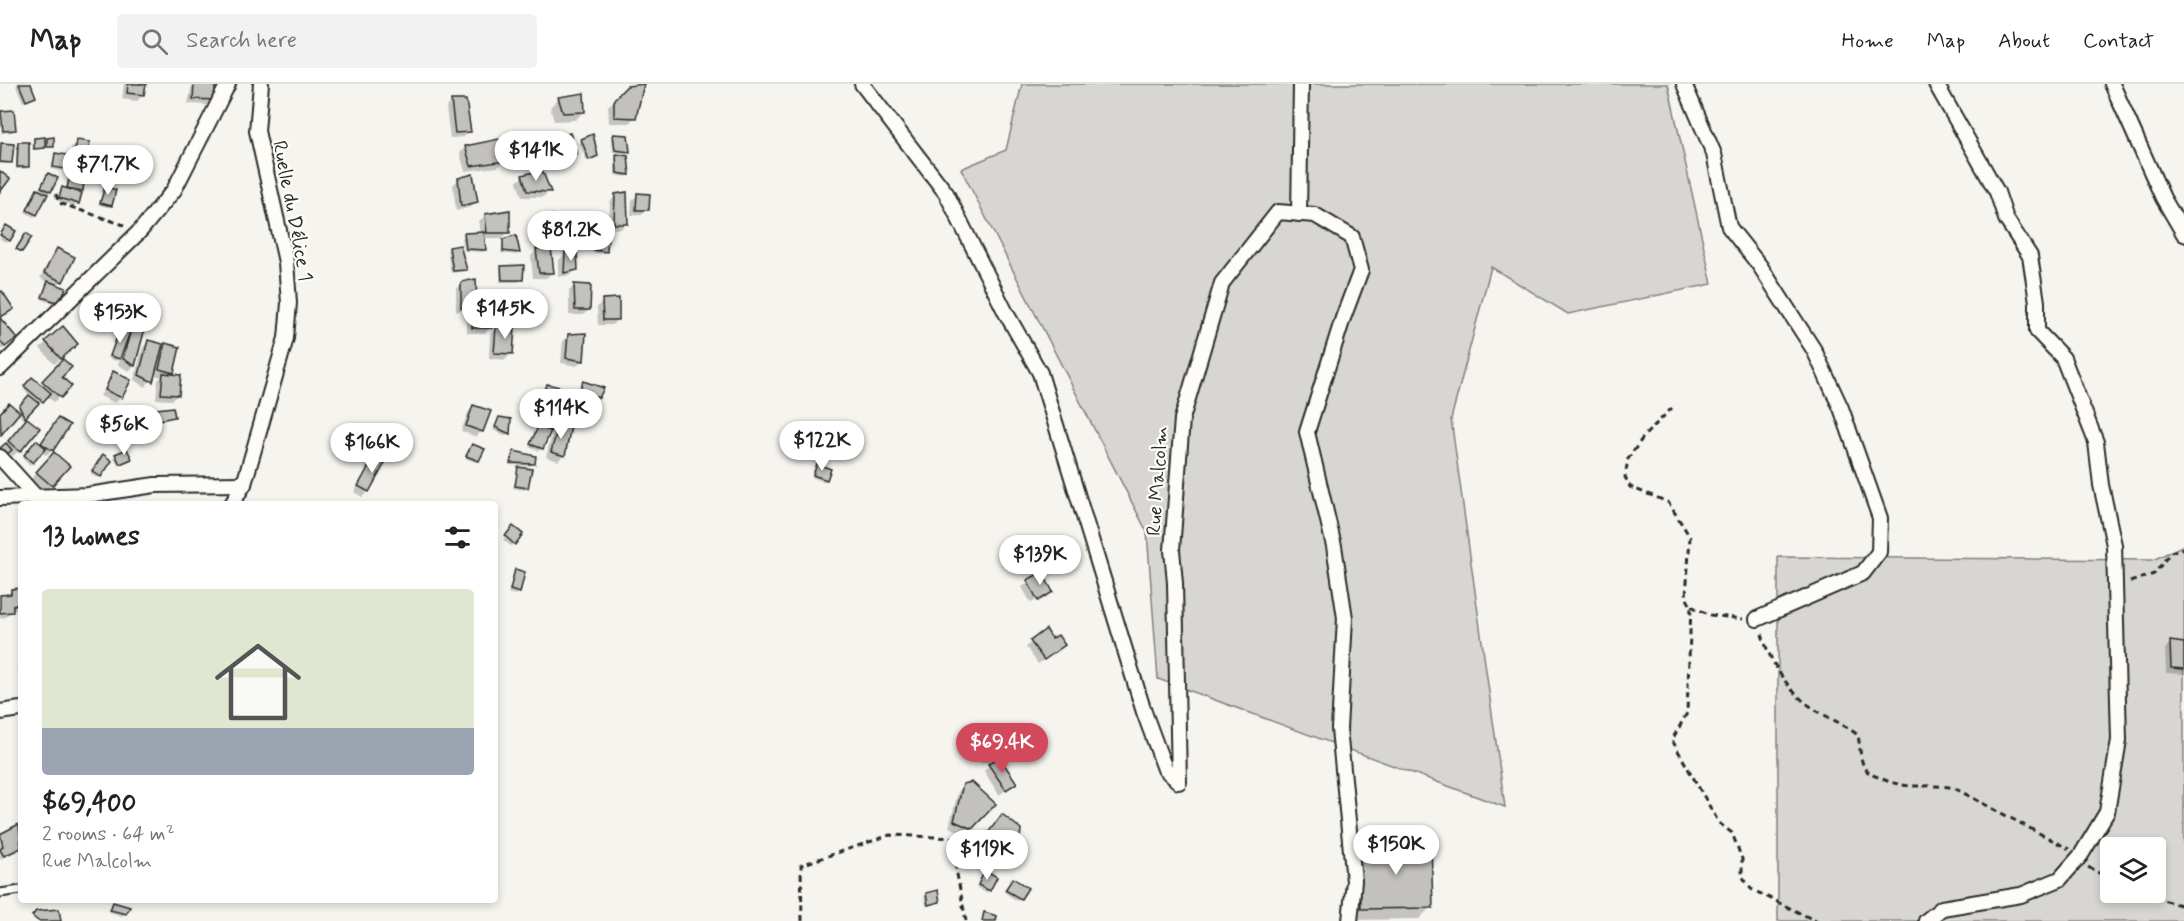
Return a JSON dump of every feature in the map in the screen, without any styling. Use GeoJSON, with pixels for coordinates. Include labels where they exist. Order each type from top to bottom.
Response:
{"type":"FeatureCollection","features":[{"type":"Feature","properties":{"kind":"street"},"geometry":{"type":"LineString","coordinates":[[0,368],[140,231],[174,190],[228,84]]}},
{"type":"Feature","properties":{"kind":"street","name":"Ruelle du Délice 1"},"geometry":{"type":"LineString","coordinates":[[234,501],[244,484],[286,338],[289,303],[286,262],[257,131],[261,84]]}},
{"type":"Feature","properties":{"kind":"street","name":"Rue Malcolm"},"geometry":{"type":"LineString","coordinates":[[862,84],[946,193],[1006,313],[1040,373],[1144,712],[1165,769],[1179,782],[1175,583],[1172,550],[1182,419],[1222,283],[1278,212],[1315,215],[1352,237],[1361,270],[1343,318],[1307,432],[1334,546],[1345,618],[1339,729],[1354,881],[1350,921]]}},
{"type":"Feature","properties":{"kind":"street"},"geometry":{"type":"LineString","coordinates":[[1299,214],[1301,84]]}},
{"type":"Feature","properties":{"kind":"street"},"geometry":{"type":"LineString","coordinates":[[1684,84],[1714,154],[1729,227],[1760,266],[1814,350],[1841,408],[1880,518],[1879,552],[1863,573],[1758,619]]}},
{"type":"Feature","properties":{"kind":"street"},"geometry":{"type":"LineString","coordinates":[[1926,921],[1942,908],[2021,895],[2060,879],[2079,858],[2107,812],[2119,740],[2114,545],[2101,485],[2096,442],[2063,358],[2037,331],[2037,302],[2030,256],[2006,219],[1997,192],[1936,84]]}},
{"type":"Feature","properties":{"kind":"street"},"geometry":{"type":"LineString","coordinates":[[2112,84],[2163,198],[2184,234]]}},
{"type":"Feature","properties":{"kind":"street"},"geometry":{"type":"LineString","coordinates":[[0,457],[37,498]]}},
{"type":"Feature","properties":{"kind":"street"},"geometry":{"type":"LineString","coordinates":[[0,498],[88,495],[155,485],[244,484]]}},
{"type":"Feature","properties":{"kind":"street"},"geometry":{"type":"LineString","coordinates":[[0,712],[18,709]]}},
{"type":"Feature","properties":{"kind":"lane"},"geometry":{"type":"LineString","coordinates":[[0,892],[18,890]]}},
{"type":"Feature","properties":{"kind":"path"},"geometry":{"type":"LineString","coordinates":[[56,194],[59,203],[140,231]]}},
{"type":"Feature","properties":{"kind":"path"},"geometry":{"type":"LineString","coordinates":[[1672,408],[1644,436],[1628,459],[1625,477],[1630,487],[1668,502],[1690,537],[1686,597],[1691,606],[1687,713],[1672,740],[1719,823],[1732,833],[1742,859],[1742,876],[1751,889],[1816,921]]}},
{"type":"Feature","properties":{"kind":"path"},"geometry":{"type":"LineString","coordinates":[[2114,587],[2154,574],[2171,552],[2184,548]]}},
{"type":"Feature","properties":{"kind":"path"},"geometry":{"type":"LineString","coordinates":[[1691,606],[1710,615],[1758,619],[1766,650],[1786,682],[1809,706],[1840,721],[1858,735],[1863,765],[1868,773],[1900,787],[1917,788],[1937,785],[1954,788],[2079,858],[2100,872]]}},
{"type":"Feature","properties":{"kind":"path"},"geometry":{"type":"LineString","coordinates":[[959,832],[956,870],[966,921]]}},
{"type":"Feature","properties":{"kind":"path"},"geometry":{"type":"LineString","coordinates":[[802,921],[801,865],[890,835],[959,838]]}},
{"type":"Feature","properties":{"kind":"path"},"geometry":{"type":"LineString","coordinates":[[2166,901],[2184,906]]}},
{"type":"Feature","properties":{"kind":"shaded area"},"geometry":{"type":"Polygon","coordinates":[[[1022,84],[1668,84],[1712,284],[1568,314],[1491,267],[1451,419],[1505,807],[1158,679],[1147,532],[961,169],[1006,150],[1022,84]]]}},
{"type":"Feature","properties":{"kind":"shaded area"},"geometry":{"type":"Polygon","coordinates":[[[2184,545],[2184,921],[1778,921],[1778,557],[2153,560],[2184,545]]]}},
{"type":"Feature","properties":{"kind":"building"},"geometry":{"type":"Polygon","coordinates":[[[19,84],[31,84],[36,97],[26,101],[19,84]]]}},
{"type":"Feature","properties":{"kind":"building"},"geometry":{"type":"Polygon","coordinates":[[[128,84],[146,84],[144,95],[127,93],[128,84]]]}},
{"type":"Feature","properties":{"kind":"building"},"geometry":{"type":"Polygon","coordinates":[[[194,84],[215,84],[215,100],[193,99],[194,84]]]}},
{"type":"Feature","properties":{"kind":"building"},"geometry":{"type":"Polygon","coordinates":[[[644,84],[636,118],[614,117],[614,99],[627,86],[644,84]]]}},
{"type":"Feature","properties":{"kind":"building"},"geometry":{"type":"Polygon","coordinates":[[[584,93],[585,112],[563,113],[558,97],[584,93]]]}},
{"type":"Feature","properties":{"kind":"building"},"geometry":{"type":"Polygon","coordinates":[[[451,100],[466,100],[471,132],[455,133],[451,100]]]}},
{"type":"Feature","properties":{"kind":"building"},"geometry":{"type":"Polygon","coordinates":[[[14,110],[16,130],[3,131],[1,111],[14,110]]]}},
{"type":"Feature","properties":{"kind":"building"},"geometry":{"type":"Polygon","coordinates":[[[570,133],[577,154],[563,156],[558,137],[570,133]]]}},
{"type":"Feature","properties":{"kind":"building"},"geometry":{"type":"Polygon","coordinates":[[[593,134],[598,156],[589,160],[581,139],[593,134]]]}},
{"type":"Feature","properties":{"kind":"building"},"geometry":{"type":"Polygon","coordinates":[[[613,134],[628,135],[630,152],[615,150],[613,134]]]}},
{"type":"Feature","properties":{"kind":"building"},"geometry":{"type":"Polygon","coordinates":[[[45,137],[45,148],[34,149],[34,138],[45,137]]]}},
{"type":"Feature","properties":{"kind":"building"},"geometry":{"type":"Polygon","coordinates":[[[54,137],[54,147],[47,147],[47,138],[54,137]]]}},
{"type":"Feature","properties":{"kind":"building"},"geometry":{"type":"Polygon","coordinates":[[[499,139],[506,161],[471,166],[465,146],[499,139]]]}},
{"type":"Feature","properties":{"kind":"building"},"geometry":{"type":"Polygon","coordinates":[[[77,140],[90,142],[83,179],[70,176],[77,140]]]}},
{"type":"Feature","properties":{"kind":"building"},"geometry":{"type":"Polygon","coordinates":[[[18,142],[29,142],[29,167],[17,167],[18,142]]]}},
{"type":"Feature","properties":{"kind":"building"},"geometry":{"type":"Polygon","coordinates":[[[1,143],[14,144],[12,163],[0,162],[1,143]]]}},
{"type":"Feature","properties":{"kind":"building"},"geometry":{"type":"Polygon","coordinates":[[[55,153],[67,155],[65,169],[53,167],[55,153]]]}},
{"type":"Feature","properties":{"kind":"building"},"geometry":{"type":"Polygon","coordinates":[[[616,154],[628,156],[630,175],[617,173],[616,154]]]}},
{"type":"Feature","properties":{"kind":"building"},"geometry":{"type":"Polygon","coordinates":[[[542,170],[551,192],[527,191],[522,175],[542,170]]]}},
{"type":"Feature","properties":{"kind":"building"},"geometry":{"type":"Polygon","coordinates":[[[0,171],[10,179],[0,192],[0,171]]]}},
{"type":"Feature","properties":{"kind":"building"},"geometry":{"type":"Polygon","coordinates":[[[48,173],[58,178],[51,192],[41,187],[48,173]]]}},
{"type":"Feature","properties":{"kind":"building"},"geometry":{"type":"Polygon","coordinates":[[[473,174],[478,202],[461,206],[458,178],[473,174]]]}},
{"type":"Feature","properties":{"kind":"building"},"geometry":{"type":"Polygon","coordinates":[[[69,179],[84,181],[83,191],[67,188],[69,179]]]}},
{"type":"Feature","properties":{"kind":"building"},"geometry":{"type":"Polygon","coordinates":[[[105,186],[116,190],[112,206],[100,203],[105,186]]]}},
{"type":"Feature","properties":{"kind":"building"},"geometry":{"type":"Polygon","coordinates":[[[62,187],[82,193],[79,204],[59,198],[62,187]]]}},
{"type":"Feature","properties":{"kind":"building"},"geometry":{"type":"Polygon","coordinates":[[[37,189],[48,194],[37,215],[27,210],[37,189]]]}},
{"type":"Feature","properties":{"kind":"building"},"geometry":{"type":"Polygon","coordinates":[[[627,192],[628,224],[614,224],[615,194],[627,192]]]}},
{"type":"Feature","properties":{"kind":"building"},"geometry":{"type":"Polygon","coordinates":[[[637,193],[650,194],[649,210],[636,210],[637,193]]]}},
{"type":"Feature","properties":{"kind":"building"},"geometry":{"type":"Polygon","coordinates":[[[510,210],[510,233],[487,233],[485,214],[510,210]]]}},
{"type":"Feature","properties":{"kind":"building"},"geometry":{"type":"Polygon","coordinates":[[[553,215],[556,240],[539,241],[537,219],[553,215]]]}},
{"type":"Feature","properties":{"kind":"building"},"geometry":{"type":"Polygon","coordinates":[[[578,222],[579,244],[565,245],[562,223],[578,222]]]}},
{"type":"Feature","properties":{"kind":"building"},"geometry":{"type":"Polygon","coordinates":[[[6,225],[16,231],[10,241],[0,235],[6,225]]]}},
{"type":"Feature","properties":{"kind":"building"},"geometry":{"type":"Polygon","coordinates":[[[484,232],[486,250],[466,249],[464,233],[484,232]]]}},
{"type":"Feature","properties":{"kind":"building"},"geometry":{"type":"Polygon","coordinates":[[[26,233],[32,237],[22,252],[16,249],[26,233]]]}},
{"type":"Feature","properties":{"kind":"building"},"geometry":{"type":"Polygon","coordinates":[[[608,234],[607,252],[594,250],[596,235],[608,234]]]}},
{"type":"Feature","properties":{"kind":"building"},"geometry":{"type":"Polygon","coordinates":[[[516,235],[520,253],[503,251],[503,239],[516,235]]]}},
{"type":"Feature","properties":{"kind":"building"},"geometry":{"type":"Polygon","coordinates":[[[460,245],[467,270],[453,271],[449,247],[460,245]]]}},
{"type":"Feature","properties":{"kind":"building"},"geometry":{"type":"Polygon","coordinates":[[[551,247],[554,273],[539,273],[536,249],[551,247]]]}},
{"type":"Feature","properties":{"kind":"building"},"geometry":{"type":"Polygon","coordinates":[[[57,248],[75,257],[63,282],[44,273],[57,248]]]}},
{"type":"Feature","properties":{"kind":"building"},"geometry":{"type":"Polygon","coordinates":[[[565,252],[577,252],[578,270],[564,273],[565,252]]]}},
{"type":"Feature","properties":{"kind":"building"},"geometry":{"type":"Polygon","coordinates":[[[524,265],[523,280],[502,280],[501,266],[524,265]]]}},
{"type":"Feature","properties":{"kind":"building"},"geometry":{"type":"Polygon","coordinates":[[[476,279],[477,302],[461,308],[461,282],[476,279]]]}},
{"type":"Feature","properties":{"kind":"building"},"geometry":{"type":"Polygon","coordinates":[[[48,281],[66,288],[59,303],[42,297],[48,281]]]}},
{"type":"Feature","properties":{"kind":"building"},"geometry":{"type":"Polygon","coordinates":[[[574,284],[591,285],[590,310],[575,310],[574,284]]]}},
{"type":"Feature","properties":{"kind":"building"},"geometry":{"type":"Polygon","coordinates":[[[2,291],[14,309],[1,317],[0,292],[2,291]]]}},
{"type":"Feature","properties":{"kind":"building"},"geometry":{"type":"Polygon","coordinates":[[[619,298],[619,320],[603,320],[602,299],[619,298]]]}},
{"type":"Feature","properties":{"kind":"building"},"geometry":{"type":"Polygon","coordinates":[[[472,305],[491,306],[492,328],[472,328],[472,305]]]}},
{"type":"Feature","properties":{"kind":"building"},"geometry":{"type":"Polygon","coordinates":[[[518,314],[518,325],[505,324],[505,315],[518,314]]]}},
{"type":"Feature","properties":{"kind":"building"},"geometry":{"type":"Polygon","coordinates":[[[0,318],[17,338],[5,347],[0,341],[0,318]]]}},
{"type":"Feature","properties":{"kind":"building"},"geometry":{"type":"Polygon","coordinates":[[[63,326],[78,344],[61,359],[45,341],[63,326]]]}},
{"type":"Feature","properties":{"kind":"building"},"geometry":{"type":"Polygon","coordinates":[[[496,327],[515,327],[513,354],[494,353],[496,327]]]}},
{"type":"Feature","properties":{"kind":"building"},"geometry":{"type":"Polygon","coordinates":[[[120,328],[130,332],[120,359],[110,356],[120,328]]]}},
{"type":"Feature","properties":{"kind":"building"},"geometry":{"type":"Polygon","coordinates":[[[131,329],[144,332],[135,366],[123,359],[131,329]]]}},
{"type":"Feature","properties":{"kind":"building"},"geometry":{"type":"Polygon","coordinates":[[[586,333],[584,361],[566,358],[568,334],[586,333]]]}},
{"type":"Feature","properties":{"kind":"building"},"geometry":{"type":"Polygon","coordinates":[[[148,340],[163,344],[153,382],[139,375],[148,340]]]}},
{"type":"Feature","properties":{"kind":"building"},"geometry":{"type":"Polygon","coordinates":[[[165,343],[180,347],[174,373],[159,369],[165,343]]]}},
{"type":"Feature","properties":{"kind":"building"},"geometry":{"type":"Polygon","coordinates":[[[63,359],[72,367],[62,377],[72,386],[61,398],[42,381],[63,359]]]}},
{"type":"Feature","properties":{"kind":"building"},"geometry":{"type":"Polygon","coordinates":[[[113,371],[131,380],[122,398],[105,390],[113,371]]]}},
{"type":"Feature","properties":{"kind":"building"},"geometry":{"type":"Polygon","coordinates":[[[163,373],[181,375],[179,395],[161,394],[163,373]]]}},
{"type":"Feature","properties":{"kind":"building"},"geometry":{"type":"Polygon","coordinates":[[[32,377],[51,393],[43,402],[24,386],[32,377]]]}},
{"type":"Feature","properties":{"kind":"building"},"geometry":{"type":"Polygon","coordinates":[[[583,381],[604,388],[599,398],[579,392],[583,381]]]}},
{"type":"Feature","properties":{"kind":"building"},"geometry":{"type":"Polygon","coordinates":[[[547,384],[560,387],[553,410],[540,405],[547,384]]]}},
{"type":"Feature","properties":{"kind":"building"},"geometry":{"type":"Polygon","coordinates":[[[29,395],[39,403],[25,418],[19,406],[29,395]]]}},
{"type":"Feature","properties":{"kind":"building"},"geometry":{"type":"Polygon","coordinates":[[[9,403],[20,412],[1,435],[0,413],[9,403]]]}},
{"type":"Feature","properties":{"kind":"building"},"geometry":{"type":"Polygon","coordinates":[[[473,405],[491,411],[483,432],[466,426],[473,405]]]}},
{"type":"Feature","properties":{"kind":"building"},"geometry":{"type":"Polygon","coordinates":[[[173,407],[175,417],[159,420],[157,409],[173,407]]]}},
{"type":"Feature","properties":{"kind":"building"},"geometry":{"type":"Polygon","coordinates":[[[539,409],[553,414],[546,425],[534,422],[539,409]]]}},
{"type":"Feature","properties":{"kind":"building"},"geometry":{"type":"Polygon","coordinates":[[[101,410],[117,421],[107,435],[91,424],[101,410]]]}},
{"type":"Feature","properties":{"kind":"building"},"geometry":{"type":"Polygon","coordinates":[[[499,417],[511,419],[510,434],[495,427],[499,417]]]}},
{"type":"Feature","properties":{"kind":"building"},"geometry":{"type":"Polygon","coordinates":[[[27,418],[40,428],[20,452],[8,441],[27,418]]]}},
{"type":"Feature","properties":{"kind":"building"},"geometry":{"type":"Polygon","coordinates":[[[58,418],[70,425],[53,451],[41,443],[58,418]]]}},
{"type":"Feature","properties":{"kind":"building"},"geometry":{"type":"Polygon","coordinates":[[[559,423],[571,426],[565,456],[551,452],[559,423]]]}},
{"type":"Feature","properties":{"kind":"building"},"geometry":{"type":"Polygon","coordinates":[[[538,427],[551,431],[543,449],[530,444],[538,427]]]}},
{"type":"Feature","properties":{"kind":"building"},"geometry":{"type":"Polygon","coordinates":[[[36,440],[46,448],[33,463],[24,455],[36,440]]]}},
{"type":"Feature","properties":{"kind":"building"},"geometry":{"type":"Polygon","coordinates":[[[6,443],[12,450],[5,456],[0,448],[6,443]]]}},
{"type":"Feature","properties":{"kind":"building"},"geometry":{"type":"Polygon","coordinates":[[[472,444],[485,449],[479,461],[466,456],[472,444]]]}},
{"type":"Feature","properties":{"kind":"building"},"geometry":{"type":"Polygon","coordinates":[[[127,449],[132,459],[120,464],[115,454],[127,449]]]}},
{"type":"Feature","properties":{"kind":"building"},"geometry":{"type":"Polygon","coordinates":[[[514,451],[536,456],[535,464],[510,463],[514,451]]]}},
{"type":"Feature","properties":{"kind":"building"},"geometry":{"type":"Polygon","coordinates":[[[54,452],[70,466],[52,486],[36,472],[54,452]]]}},
{"type":"Feature","properties":{"kind":"building"},"geometry":{"type":"Polygon","coordinates":[[[103,454],[112,461],[101,477],[92,471],[103,454]]]}},
{"type":"Feature","properties":{"kind":"building"},"geometry":{"type":"Polygon","coordinates":[[[374,457],[385,463],[369,492],[358,486],[374,457]]]}},
{"type":"Feature","properties":{"kind":"building"},"geometry":{"type":"Polygon","coordinates":[[[817,464],[831,469],[827,480],[813,475],[817,464]]]}},
{"type":"Feature","properties":{"kind":"building"},"geometry":{"type":"Polygon","coordinates":[[[518,467],[532,469],[528,488],[515,486],[518,467]]]}},
{"type":"Feature","properties":{"kind":"building"},"geometry":{"type":"Polygon","coordinates":[[[513,526],[523,534],[515,545],[505,536],[513,526]]]}},
{"type":"Feature","properties":{"kind":"building"},"geometry":{"type":"Polygon","coordinates":[[[515,569],[525,572],[520,593],[510,590],[515,569]]]}},
{"type":"Feature","properties":{"kind":"building"},"geometry":{"type":"Polygon","coordinates":[[[1042,572],[1053,592],[1038,601],[1027,580],[1042,572]]]}},
{"type":"Feature","properties":{"kind":"building"},"geometry":{"type":"Polygon","coordinates":[[[18,588],[18,604],[13,605],[13,612],[0,613],[0,595],[11,594],[11,589],[18,588]]]}},
{"type":"Feature","properties":{"kind":"building"},"geometry":{"type":"Polygon","coordinates":[[[1046,629],[1052,639],[1058,635],[1065,645],[1044,660],[1030,641],[1046,629]]]}},
{"type":"Feature","properties":{"kind":"building"},"geometry":{"type":"Polygon","coordinates":[[[2170,641],[2184,643],[2184,669],[2171,668],[2170,641]]]}},
{"type":"Feature","properties":{"kind":"building"},"geometry":{"type":"Polygon","coordinates":[[[972,727],[979,737],[970,744],[963,734],[972,727]]]}},
{"type":"Feature","properties":{"kind":"building"},"geometry":{"type":"Polygon","coordinates":[[[984,739],[995,754],[986,761],[974,747],[984,739]]]}},
{"type":"Feature","properties":{"kind":"building"},"geometry":{"type":"Polygon","coordinates":[[[999,757],[1017,783],[1006,790],[988,764],[999,757]]]}},
{"type":"Feature","properties":{"kind":"building"},"geometry":{"type":"Polygon","coordinates":[[[972,782],[996,804],[972,829],[954,821],[963,784],[972,782]]]}},
{"type":"Feature","properties":{"kind":"building"},"geometry":{"type":"Polygon","coordinates":[[[1002,814],[1021,829],[1019,850],[1013,852],[988,833],[1002,814]]]}},
{"type":"Feature","properties":{"kind":"building"},"geometry":{"type":"Polygon","coordinates":[[[18,825],[18,849],[4,856],[0,850],[3,846],[0,834],[18,825]]]}},
{"type":"Feature","properties":{"kind":"building"},"geometry":{"type":"Polygon","coordinates":[[[1431,842],[1433,908],[1361,909],[1360,844],[1431,842]]]}},
{"type":"Feature","properties":{"kind":"building"},"geometry":{"type":"Polygon","coordinates":[[[985,870],[997,877],[990,891],[978,885],[985,870]]]}},
{"type":"Feature","properties":{"kind":"building"},"geometry":{"type":"Polygon","coordinates":[[[1013,878],[1028,888],[1021,899],[1005,890],[1013,878]]]}},
{"type":"Feature","properties":{"kind":"building"},"geometry":{"type":"Polygon","coordinates":[[[938,890],[940,902],[928,905],[926,893],[938,890]]]}},
{"type":"Feature","properties":{"kind":"building"},"geometry":{"type":"Polygon","coordinates":[[[113,903],[130,907],[126,914],[110,910],[113,903]]]}},
{"type":"Feature","properties":{"kind":"building"},"geometry":{"type":"Polygon","coordinates":[[[59,909],[61,921],[38,921],[32,916],[36,911],[59,909]]]}},
{"type":"Feature","properties":{"kind":"building"},"geometry":{"type":"Polygon","coordinates":[[[984,912],[997,916],[996,921],[982,921],[984,912]]]}}]}
